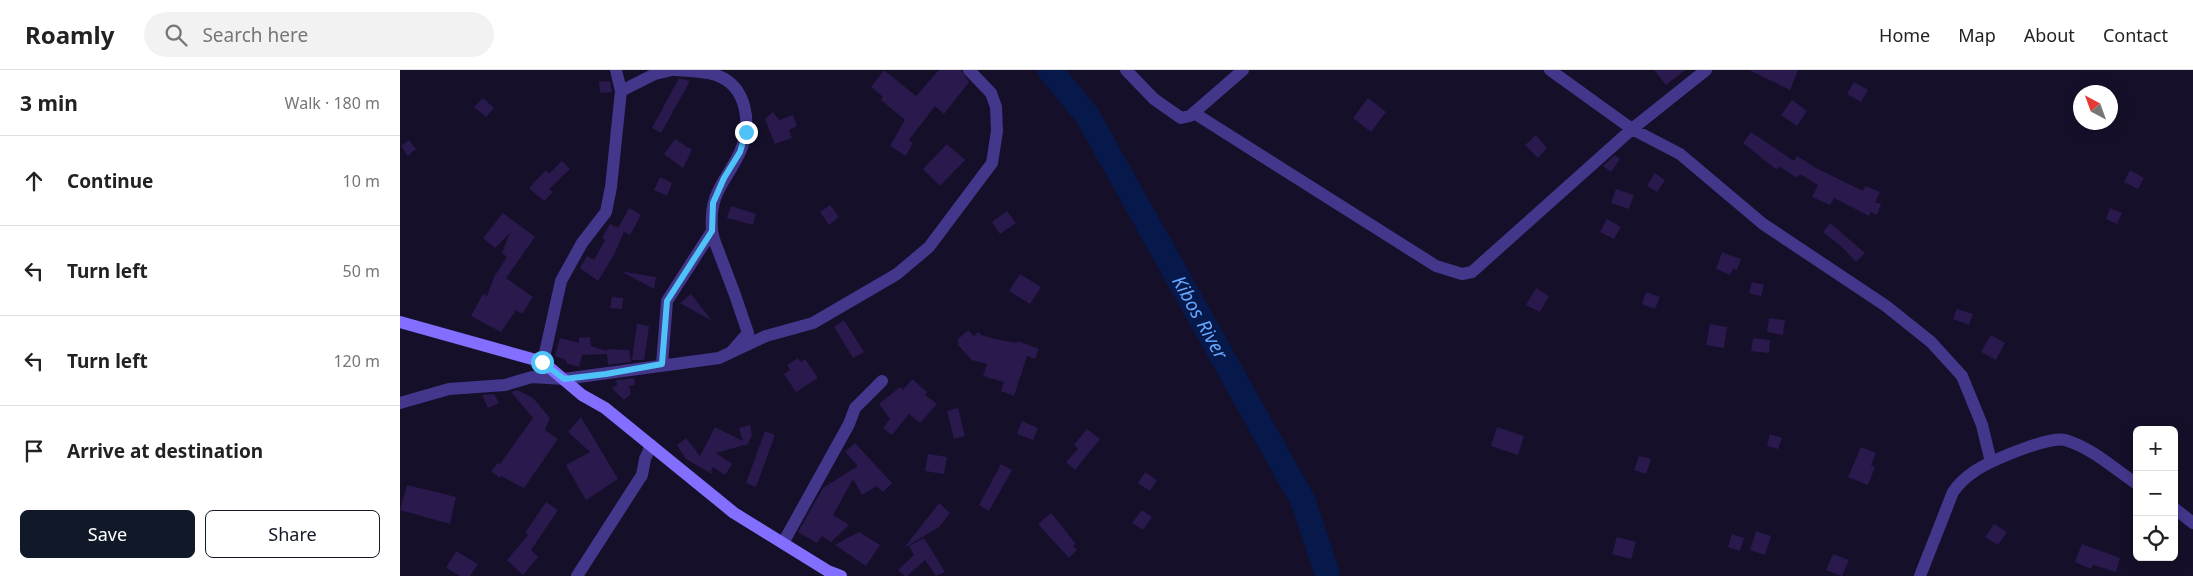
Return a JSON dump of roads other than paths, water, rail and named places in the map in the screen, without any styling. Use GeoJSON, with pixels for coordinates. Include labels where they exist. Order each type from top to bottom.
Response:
{"type":"FeatureCollection","features":[{"type":"Feature","properties":{"kind":"main road"},"geometry":{"type":"LineString","coordinates":[[400,322],[542,362],[582,395],[604,408],[734,513],[841,576]]}},
{"type":"Feature","properties":{"kind":"street"},"geometry":{"type":"LineString","coordinates":[[542,362],[561,281],[582,243],[606,212],[611,187],[621,91],[616,70]]}},
{"type":"Feature","properties":{"kind":"street"},"geometry":{"type":"LineString","coordinates":[[621,91],[654,74],[673,70],[700,72],[717,75],[729,82],[738,92],[746,108],[746,132],[740,152],[724,178],[713,203],[712,231],[748,333],[730,354]]}},
{"type":"Feature","properties":{"kind":"street"},"geometry":{"type":"LineString","coordinates":[[400,403],[449,389],[506,385],[532,376],[564,379],[662,364],[719,358],[766,336],[813,323],[897,274],[930,247],[992,163],[997,131],[996,107],[990,93],[969,70]]}},
{"type":"Feature","properties":{"kind":"street"},"geometry":{"type":"LineString","coordinates":[[1126,70],[1154,99],[1181,118],[1194,114],[1243,70]]}},
{"type":"Feature","properties":{"kind":"street"},"geometry":{"type":"LineString","coordinates":[[1550,70],[1632,129],[1680,154],[1764,224],[1886,306],[1931,342],[1962,376],[1982,425],[1990,462]]}},
{"type":"Feature","properties":{"kind":"street"},"geometry":{"type":"LineString","coordinates":[[1194,114],[1436,266],[1462,274],[1472,272],[1632,129],[1706,70]]}},
{"type":"Feature","properties":{"kind":"street"},"geometry":{"type":"LineString","coordinates":[[662,364],[667,301],[712,231]]}},
{"type":"Feature","properties":{"kind":"street"},"geometry":{"type":"LineString","coordinates":[[783,543],[849,424],[855,408],[882,381]]}},
{"type":"Feature","properties":{"kind":"street"},"geometry":{"type":"LineString","coordinates":[[1920,576],[1953,492],[1962,481],[1990,462],[2038,444],[2062,440],[2086,448],[2133,481]]}},
{"type":"Feature","properties":{"kind":"street"},"geometry":{"type":"LineString","coordinates":[[577,576],[642,475],[645,459],[651,445]]}},
{"type":"Feature","properties":{"kind":"street"},"geometry":{"type":"LineString","coordinates":[[2178,511],[2193,523]]}},
{"type":"Feature","properties":{"kind":"waterway","name":"Kibos River"},"geometry":{"type":"LineString","coordinates":[[1050,70],[1087,115],[1303,501],[1328,576]]}}]}
